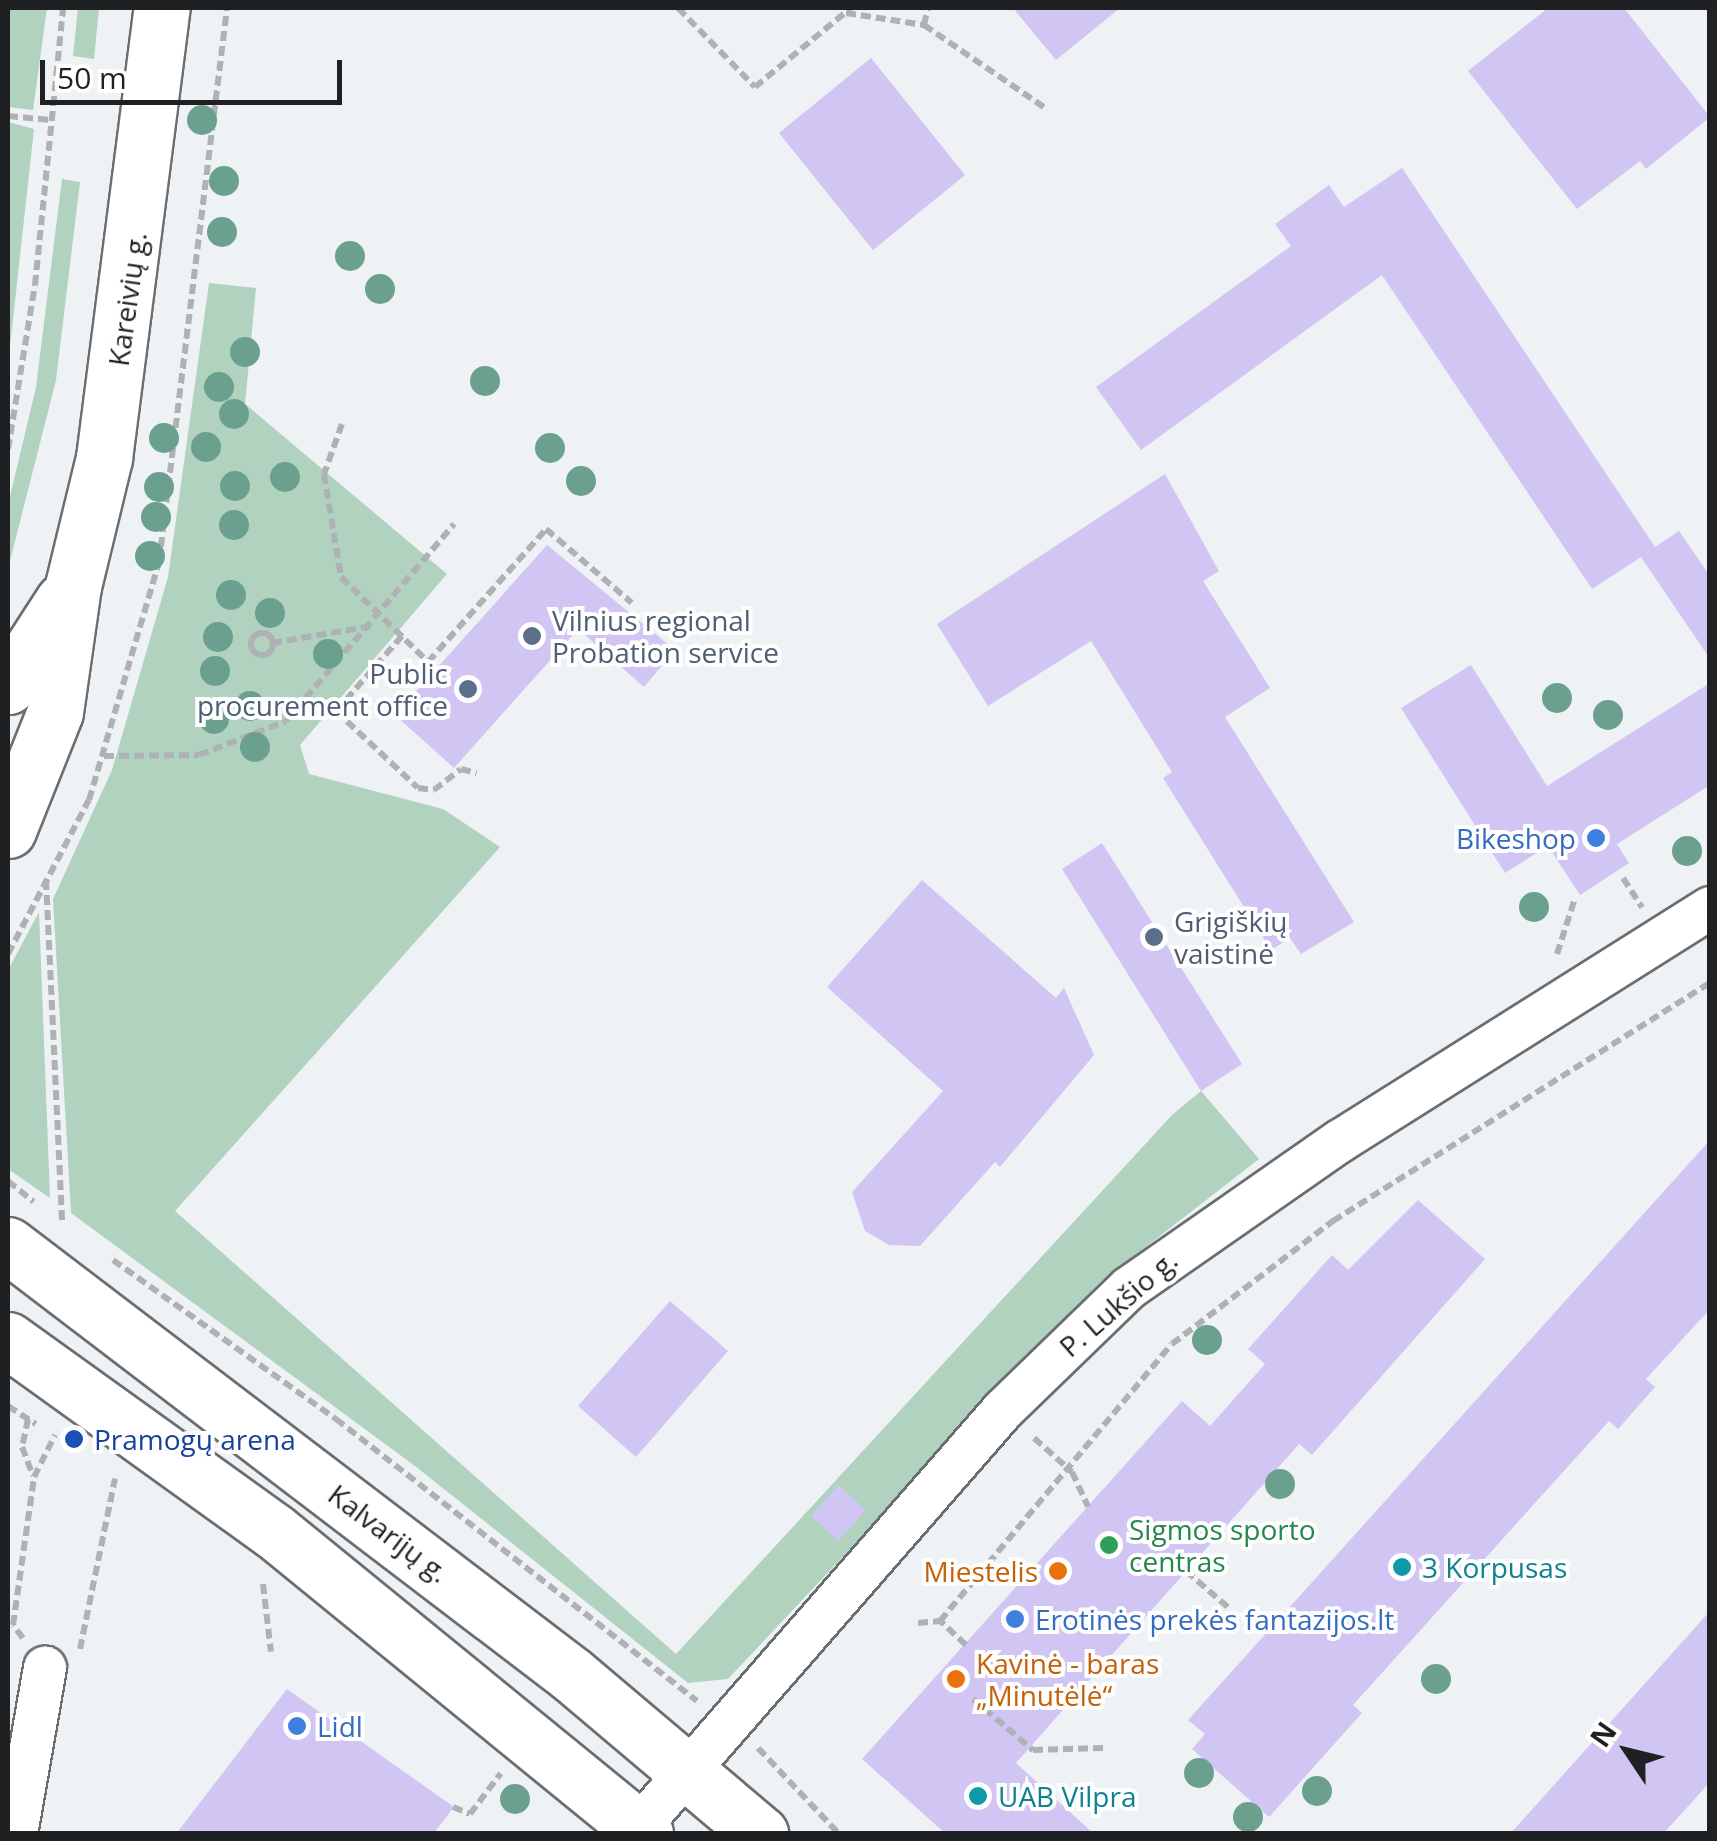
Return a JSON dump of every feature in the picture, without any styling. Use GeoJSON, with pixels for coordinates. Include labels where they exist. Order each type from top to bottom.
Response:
{"type":"FeatureCollection","features":[{"type":"Feature","properties":{"kind":"main road","name":"Kareivių g."},"geometry":{"type":"LineString","coordinates":[[8,830],[55,712],[73,586],[104,458],[162,8]]}},
{"type":"Feature","properties":{"kind":"main road","name":"Kareivių g."},"geometry":{"type":"LineString","coordinates":[[8,686],[73,586]]}},
{"type":"Feature","properties":{"kind":"main road","name":"Kalvarijų g."},"geometry":{"type":"LineString","coordinates":[[8,1244],[687,1769],[760,1834]]}},
{"type":"Feature","properties":{"kind":"main road"},"geometry":{"type":"LineString","coordinates":[[8,1340],[274,1531],[641,1830]]}},
{"type":"Feature","properties":{"kind":"street","name":"P. Lukšio g."},"geometry":{"type":"LineString","coordinates":[[641,1830],[687,1769],[1003,1410],[1186,1244],[1710,908]]}},
{"type":"Feature","properties":{"kind":"street"},"geometry":{"type":"LineString","coordinates":[[16,1834],[45,1667]]}},
{"type":"Feature","properties":{"kind":"path"},"geometry":{"type":"LineString","coordinates":[[8,449],[62,8]]}},
{"type":"Feature","properties":{"kind":"path"},"geometry":{"type":"LineString","coordinates":[[8,954],[104,756],[159,562],[227,8]]}},
{"type":"Feature","properties":{"kind":"path"},"geometry":{"type":"LineString","coordinates":[[678,8],[754,87],[848,10],[924,26],[1048,110]]}},
{"type":"Feature","properties":{"kind":"path"},"geometry":{"type":"LineString","coordinates":[[924,26],[928,8]]}},
{"type":"Feature","properties":{"kind":"path"},"geometry":{"type":"LineString","coordinates":[[8,116],[50,120]]}},
{"type":"Feature","properties":{"kind":"path"},"geometry":{"type":"LineString","coordinates":[[342,424],[324,474],[336,560],[348,587],[428,662],[546,529],[632,603]]}},
{"type":"Feature","properties":{"kind":"path"},"geometry":{"type":"LineString","coordinates":[[104,756],[198,755],[286,721],[381,618],[454,524]]}},
{"type":"Feature","properties":{"kind":"path"},"geometry":{"type":"LineString","coordinates":[[272,643],[374,626]]}},
{"type":"Feature","properties":{"kind":"path"},"geometry":{"type":"LineString","coordinates":[[402,636],[336,711],[418,788],[434,790],[461,770],[476,774]]}},
{"type":"Feature","properties":{"kind":"path"},"geometry":{"type":"LineString","coordinates":[[46,879],[62,1224]]}},
{"type":"Feature","properties":{"kind":"path"},"geometry":{"type":"LineString","coordinates":[[918,1623],[940,1621],[1072,1472],[1172,1344],[1251,1277],[1710,984]]}},
{"type":"Feature","properties":{"kind":"path"},"geometry":{"type":"LineString","coordinates":[[8,1181],[78,1235]]}},
{"type":"Feature","properties":{"kind":"path"},"geometry":{"type":"LineString","coordinates":[[94,1247],[336,1419],[728,1724],[784,1770],[800,1798],[839,1834]]}},
{"type":"Feature","properties":{"kind":"path"},"geometry":{"type":"LineString","coordinates":[[8,1406],[55,1435],[34,1477],[13,1625],[45,1667]]}},
{"type":"Feature","properties":{"kind":"path"},"geometry":{"type":"LineString","coordinates":[[1003,1410],[1072,1472],[1088,1507]]}},
{"type":"Feature","properties":{"kind":"path"},"geometry":{"type":"LineString","coordinates":[[28,1419],[22,1446],[34,1477]]}},
{"type":"Feature","properties":{"kind":"path"},"geometry":{"type":"LineString","coordinates":[[1186,1571],[1229,1608]]}},
{"type":"Feature","properties":{"kind":"path"},"geometry":{"type":"LineString","coordinates":[[263,1579],[271,1652]]}},
{"type":"Feature","properties":{"kind":"path"},"geometry":{"type":"LineString","coordinates":[[940,1621],[966,1644]]}},
{"type":"Feature","properties":{"kind":"path"},"geometry":{"type":"LineString","coordinates":[[973,1700],[1033,1750],[1103,1748]]}},
{"type":"Feature","properties":{"kind":"path"},"geometry":{"type":"LineString","coordinates":[[454,1807],[470,1814],[508,1764]]}},
{"type":"Feature","properties":{"kind":"green space"},"geometry":{"type":"Polygon","coordinates":[[[8,8],[47,8],[33,110],[8,107],[8,8]]]}},
{"type":"Feature","properties":{"kind":"green space"},"geometry":{"type":"Polygon","coordinates":[[[78,8],[99,8],[94,59],[73,56],[78,8]]]}},
{"type":"Feature","properties":{"kind":"green space"},"geometry":{"type":"Polygon","coordinates":[[[8,122],[34,129],[8,365],[8,122]]]}},
{"type":"Feature","properties":{"kind":"green space"},"geometry":{"type":"Polygon","coordinates":[[[62,179],[80,182],[56,380],[8,569],[8,505],[36,387],[62,179]]]}},
{"type":"Feature","properties":{"kind":"green space"},"geometry":{"type":"Polygon","coordinates":[[[209,283],[256,288],[245,404],[447,574],[300,745],[309,774],[443,809],[500,847],[175,1211],[676,1654],[1172,1115],[1201,1091],[1259,1159],[1102,1281],[728,1679],[688,1683],[415,1466],[71,1213],[53,899],[112,770],[168,577],[209,283]]]}},
{"type":"Feature","properties":{"kind":"green space"},"geometry":{"type":"Polygon","coordinates":[[[39,912],[50,1198],[8,1169],[8,970],[39,912]]]}},
{"type":"Feature","properties":{"kind":"building"},"geometry":{"type":"Polygon","coordinates":[[[1013,8],[1120,8],[1056,60],[1013,8]]]}},
{"type":"Feature","properties":{"kind":"building"},"geometry":{"type":"Polygon","coordinates":[[[1548,8],[1624,8],[1710,117],[1646,169],[1640,161],[1577,209],[1468,71],[1548,8]]]}},
{"type":"Feature","properties":{"kind":"building"},"geometry":{"type":"Polygon","coordinates":[[[871,58],[965,175],[873,250],[779,133],[871,58]]]}},
{"type":"Feature","properties":{"kind":"building"},"geometry":{"type":"Polygon","coordinates":[[[1402,168],[1655,547],[1679,531],[1710,576],[1710,659],[1641,557],[1592,589],[1382,275],[1141,450],[1096,387],[1291,246],[1275,224],[1329,185],[1344,207],[1402,168]]]}},
{"type":"Feature","properties":{"kind":"building"},"geometry":{"type":"Polygon","coordinates":[[[1165,474],[1219,571],[1203,581],[1270,688],[1225,717],[1354,922],[1301,954],[1290,938],[1271,950],[1163,778],[1172,772],[1091,641],[988,706],[937,624],[1165,474]]]}},
{"type":"Feature","properties":{"kind":"building"},"geometry":{"type":"Polygon","coordinates":[[[547,545],[675,650],[644,687],[578,629],[454,768],[395,715],[547,545]]]}},
{"type":"Feature","properties":{"kind":"building"},"geometry":{"type":"Polygon","coordinates":[[[1471,665],[1547,786],[1710,683],[1710,785],[1617,844],[1629,863],[1580,895],[1548,846],[1505,873],[1401,708],[1471,665]]]}},
{"type":"Feature","properties":{"kind":"building"},"geometry":{"type":"Polygon","coordinates":[[[1102,843],[1242,1064],[1201,1091],[1062,869],[1102,843]]]}},
{"type":"Feature","properties":{"kind":"building"},"geometry":{"type":"Polygon","coordinates":[[[922,880],[1056,998],[1064,988],[1094,1055],[1000,1167],[995,1162],[920,1246],[889,1245],[865,1231],[852,1192],[943,1091],[827,987],[922,880]]]}},
{"type":"Feature","properties":{"kind":"building","name":"3 Korpusas"},"geometry":{"type":"Polygon","coordinates":[[[1710,1140],[1710,1309],[1646,1379],[1655,1387],[1618,1429],[1609,1421],[1353,1705],[1362,1713],[1269,1817],[1192,1749],[1205,1734],[1188,1720],[1710,1140]]]}},
{"type":"Feature","properties":{"kind":"building"},"geometry":{"type":"Polygon","coordinates":[[[1418,1200],[1485,1259],[1312,1455],[1299,1444],[1016,1763],[1094,1834],[946,1834],[862,1759],[1182,1401],[1210,1426],[1265,1364],[1248,1349],[1332,1255],[1348,1270],[1418,1200]]]}},
{"type":"Feature","properties":{"kind":"building"},"geometry":{"type":"Polygon","coordinates":[[[670,1301],[728,1351],[636,1457],[578,1406],[670,1301]]]}},
{"type":"Feature","properties":{"kind":"building"},"geometry":{"type":"Polygon","coordinates":[[[838,1485],[866,1510],[838,1541],[811,1516],[838,1485]]]}},
{"type":"Feature","properties":{"kind":"building"},"geometry":{"type":"Polygon","coordinates":[[[1710,1611],[1710,1782],[1663,1834],[1510,1834],[1710,1611]]]}},
{"type":"Feature","properties":{"kind":"building","name":"Lidl"},"geometry":{"type":"Polygon","coordinates":[[[287,1689],[454,1807],[433,1834],[176,1834],[287,1689]]]}},
{"type":"Feature","properties":{"kind":"place","name":"Vilnius regional Probation service"},"geometry":{"type":"Point","coordinates":[532,636]}},
{"type":"Feature","properties":{"kind":"place","name":"Public procurement office"},"geometry":{"type":"Point","coordinates":[468,689]}},
{"type":"Feature","properties":{"kind":"place","name":"Bikeshop"},"geometry":{"type":"Point","coordinates":[1596,838]}},
{"type":"Feature","properties":{"kind":"place","name":"Grigiškių vaistinė"},"geometry":{"type":"Point","coordinates":[1154,937]}},
{"type":"Feature","properties":{"kind":"place","name":"Pramogų arena"},"geometry":{"type":"Point","coordinates":[74,1439]}},
{"type":"Feature","properties":{"kind":"place","name":"Sigmos sporto centras"},"geometry":{"type":"Point","coordinates":[1109,1545]}},
{"type":"Feature","properties":{"kind":"place","name":"3 Korpusas"},"geometry":{"type":"Point","coordinates":[1402,1567]}},
{"type":"Feature","properties":{"kind":"place","name":"Miestelis"},"geometry":{"type":"Point","coordinates":[1058,1571]}},
{"type":"Feature","properties":{"kind":"place","name":"Erotinės prekės fantazijos.lt"},"geometry":{"type":"Point","coordinates":[1015,1619]}},
{"type":"Feature","properties":{"kind":"place","name":"Kavinė - baras „Minutėlė“"},"geometry":{"type":"Point","coordinates":[956,1679]}},
{"type":"Feature","properties":{"kind":"place","name":"Lidl"},"geometry":{"type":"Point","coordinates":[297,1726]}},
{"type":"Feature","properties":{"kind":"place","name":"UAB Vilpra"},"geometry":{"type":"Point","coordinates":[978,1796]}}]}
